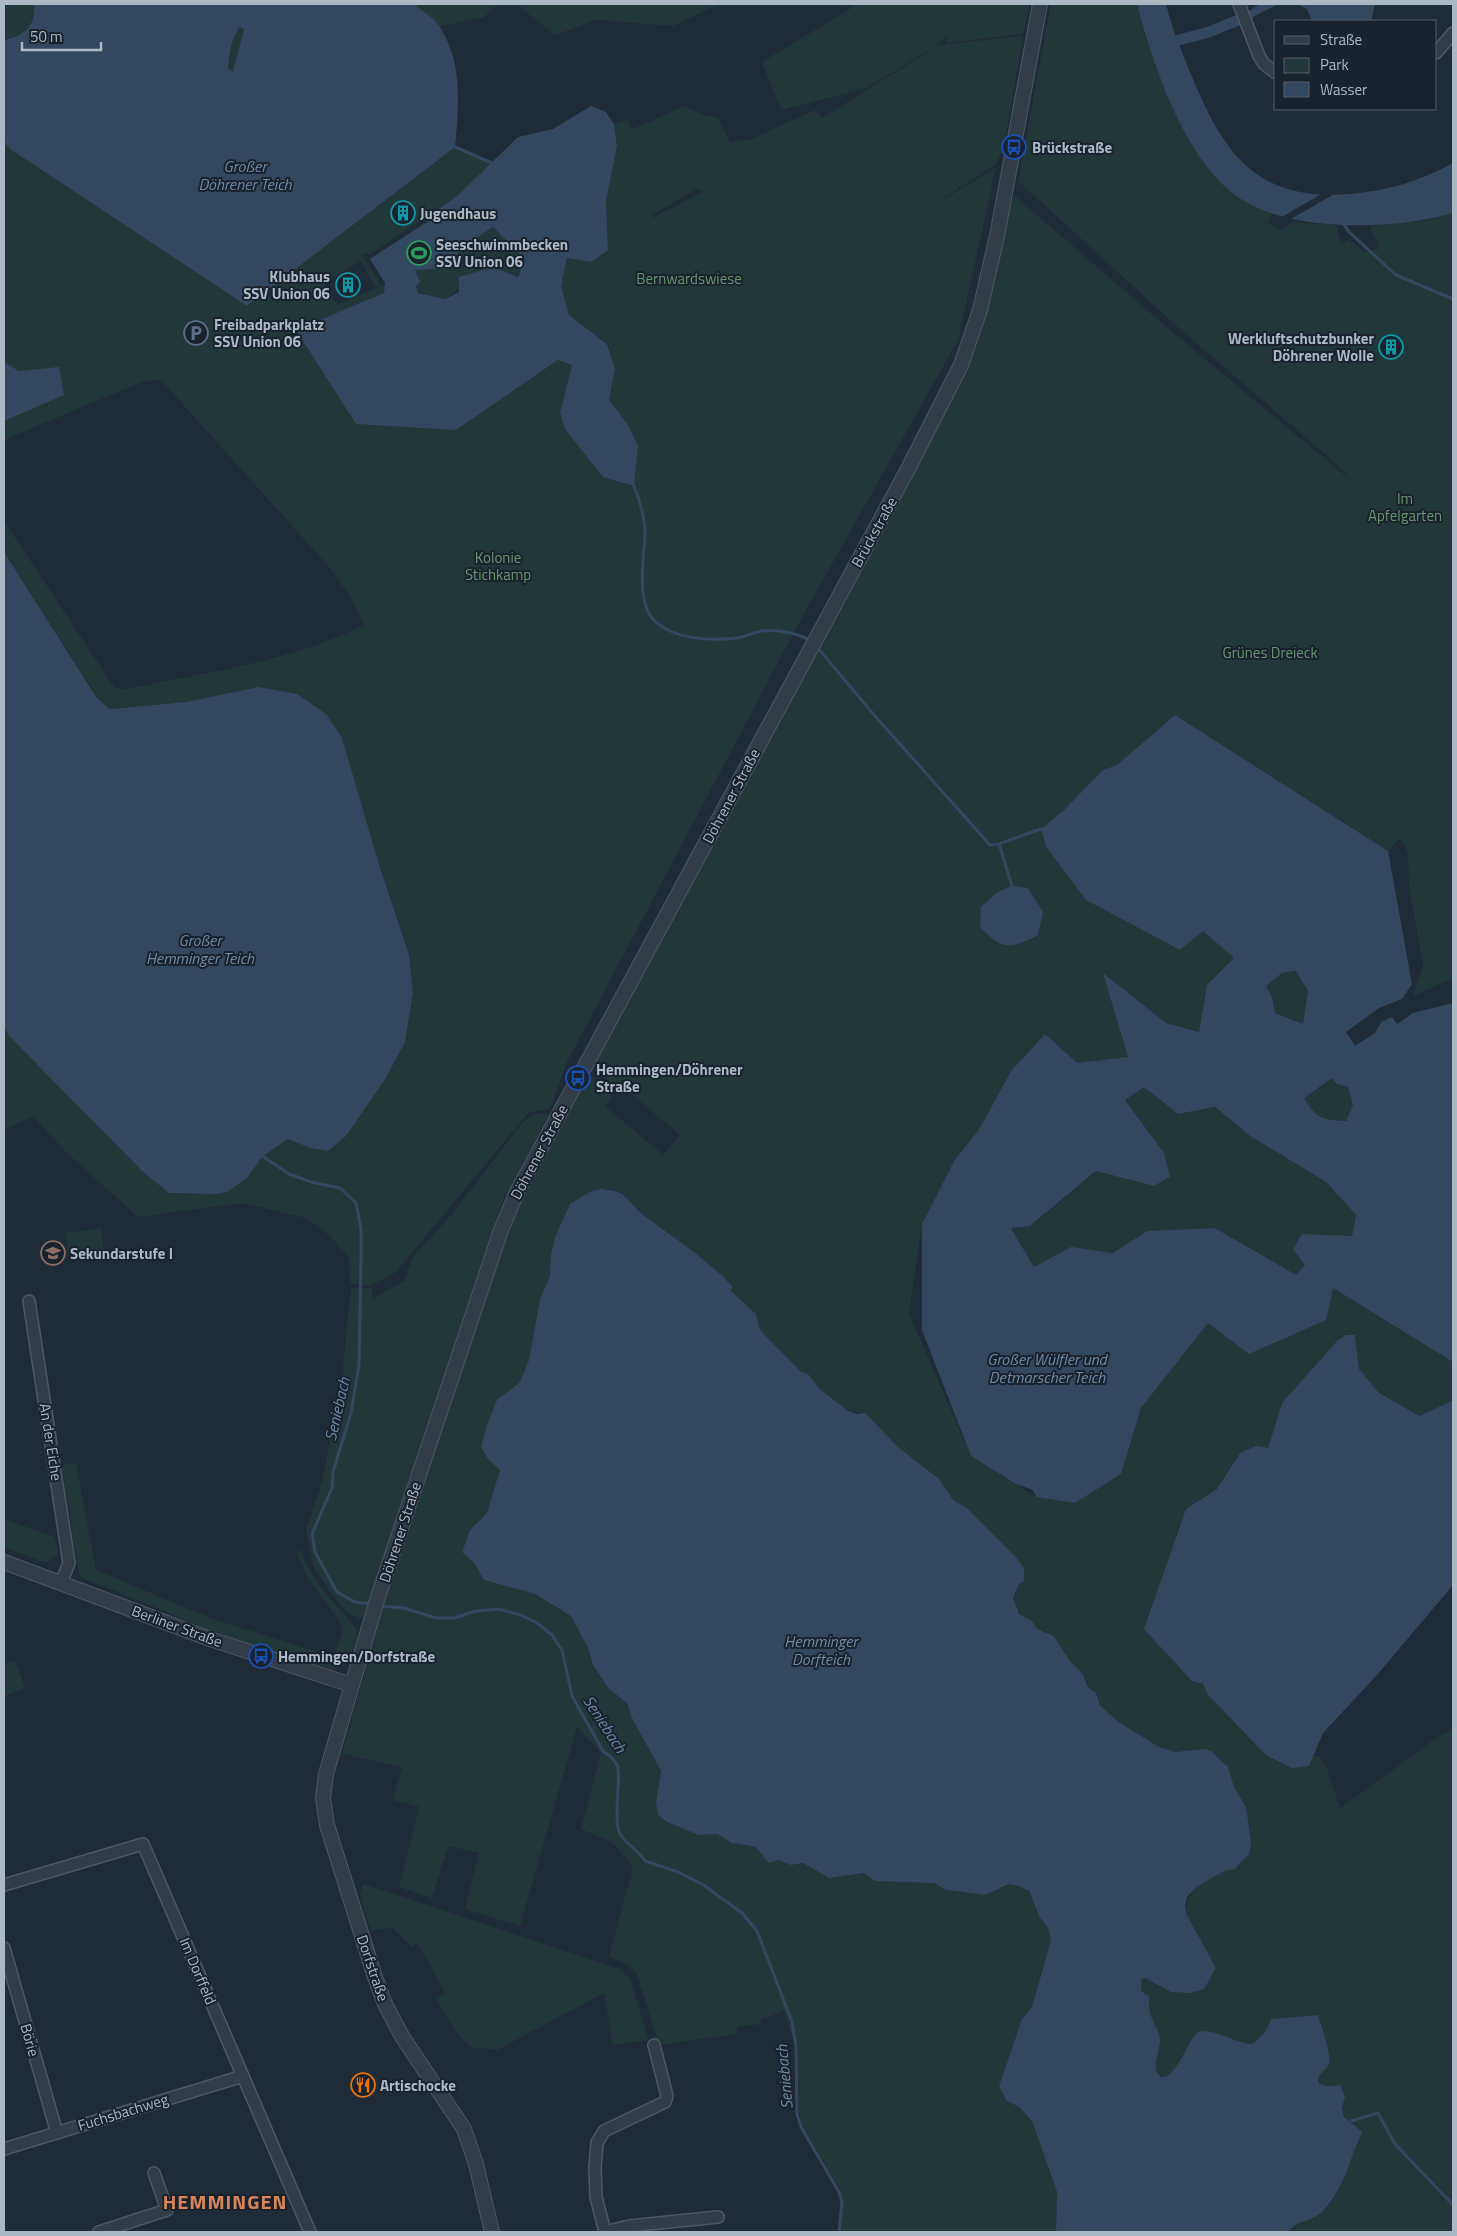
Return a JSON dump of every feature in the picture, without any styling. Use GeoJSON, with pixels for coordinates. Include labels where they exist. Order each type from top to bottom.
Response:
{"type":"FeatureCollection","features":[{"type":"Feature","properties":{"kind":"street","name":"Brückstraße"},"geometry":{"type":"LineString","coordinates":[[807,655],[938,413],[968,347],[985,293],[997,236],[1040,4]]}},
{"type":"Feature","properties":{"kind":"street"},"geometry":{"type":"LineString","coordinates":[[1242,13],[1264,64],[1274,72]]}},
{"type":"Feature","properties":{"kind":"street"},"geometry":{"type":"LineString","coordinates":[[1437,52],[1453,33]]}},
{"type":"Feature","properties":{"kind":"street","name":"Döhrener Straße"},"geometry":{"type":"LineString","coordinates":[[352,1685],[372,1615],[501,1230],[526,1174],[807,655]]}},
{"type":"Feature","properties":{"kind":"street","name":"An der Eiche"},"geometry":{"type":"LineString","coordinates":[[29,1301],[69,1562],[61,1582]]}},
{"type":"Feature","properties":{"kind":"street","name":"Berliner Straße"},"geometry":{"type":"LineString","coordinates":[[4,1562],[210,1638],[352,1685]]}},
{"type":"Feature","properties":{"kind":"street","name":"Dorfstraße"},"geometry":{"type":"LineString","coordinates":[[352,1685],[324,1784],[324,1805],[327,1825],[384,2004],[402,2038],[464,2129],[474,2156],[492,2232]]}},
{"type":"Feature","properties":{"kind":"street","name":"Im Dorffeld"},"geometry":{"type":"LineString","coordinates":[[4,1885],[143,1844],[310,2232]]}},
{"type":"Feature","properties":{"kind":"street","name":"Börie"},"geometry":{"type":"LineString","coordinates":[[4,1948],[57,2133]]}},
{"type":"Feature","properties":{"kind":"street"},"geometry":{"type":"LineString","coordinates":[[654,2045],[667,2096],[665,2102],[604,2131],[597,2143],[595,2168],[596,2197],[605,2232],[628,2226],[718,2217]]}},
{"type":"Feature","properties":{"kind":"street","name":"Fuchsbachweg"},"geometry":{"type":"LineString","coordinates":[[4,2149],[243,2076]]}},
{"type":"Feature","properties":{"kind":"street"},"geometry":{"type":"LineString","coordinates":[[99,2232],[167,2210],[154,2173]]}},
{"type":"Feature","properties":{"kind":"green space"},"geometry":{"type":"Polygon","coordinates":[[[4,4],[35,4],[33,18],[27,29],[18,36],[4,40],[4,4]]]}},
{"type":"Feature","properties":{"kind":"green space"},"geometry":{"type":"Polygon","coordinates":[[[414,4],[498,4],[483,18],[439,26],[414,4]]]}},
{"type":"Feature","properties":{"kind":"green space"},"geometry":{"type":"Polygon","coordinates":[[[516,4],[719,4],[673,26],[597,20],[555,35],[516,4]]]}},
{"type":"Feature","properties":{"kind":"green space"},"geometry":{"type":"Polygon","coordinates":[[[858,4],[1030,4],[1023,34],[946,43],[948,34],[935,47],[866,88],[781,110],[762,62],[858,4]]]}},
{"type":"Feature","properties":{"kind":"green space"},"geometry":{"type":"Polygon","coordinates":[[[1051,4],[1137,4],[1157,69],[1169,99],[1200,157],[1244,201],[1272,213],[1268,223],[1282,230],[1293,222],[1336,225],[1342,244],[1349,239],[1365,252],[1378,248],[1379,243],[1371,232],[1371,226],[1428,220],[1453,213],[1453,978],[1413,996],[1423,964],[1409,887],[1408,852],[1400,838],[1388,851],[1175,715],[1117,765],[1103,770],[1063,811],[1041,829],[1203,930],[1235,958],[1207,985],[1199,1032],[1166,1023],[1104,974],[1128,1058],[1077,1063],[1045,1034],[1011,1071],[980,1128],[954,1161],[922,1224],[909,1314],[971,1456],[1036,1497],[1075,1503],[1121,1474],[1141,1408],[1208,1323],[1333,1288],[1453,1362],[1453,1400],[1421,1416],[1379,1393],[1359,1369],[1355,1335],[1282,1403],[1268,1448],[1240,1453],[1217,1489],[1186,1509],[1192,1681],[1203,1684],[1266,1755],[1309,1766],[1313,1756],[1320,1757],[1327,1768],[1340,1808],[1438,1737],[1453,1729],[1453,2232],[1288,2232],[1296,2225],[1324,2211],[1337,2193],[1346,2172],[1356,2128],[1344,2116],[1340,2085],[1326,2086],[1318,2082],[1320,2073],[1328,2065],[1317,2015],[1271,2019],[1266,2031],[1253,2044],[1238,2042],[1211,2032],[1197,2033],[1173,2072],[1168,2076],[1161,2077],[1158,2074],[1156,2066],[1160,2037],[1150,2014],[1149,1996],[1141,1991],[1141,1980],[1144,1977],[1164,1988],[1204,1989],[1216,1968],[1187,1915],[1188,1899],[1202,1882],[1216,1874],[1236,1868],[1249,1854],[1246,1807],[1234,1787],[1224,1762],[1205,1749],[1175,1752],[1159,1747],[1117,1721],[1100,1705],[1096,1693],[1087,1686],[1046,1632],[1037,1629],[1018,1610],[1013,1598],[1019,1584],[1024,1581],[1013,1555],[966,1507],[954,1501],[939,1479],[898,1447],[865,1414],[848,1411],[820,1389],[808,1374],[800,1371],[760,1330],[756,1314],[731,1291],[732,1286],[722,1276],[616,1191],[590,1192],[551,1255],[550,1276],[540,1299],[529,1360],[520,1382],[497,1400],[488,1459],[501,1469],[487,1513],[470,1530],[462,1552],[475,1564],[484,1580],[535,1594],[571,1616],[588,1648],[593,1665],[609,1689],[627,1703],[632,1718],[661,1771],[656,1802],[699,1835],[717,1834],[732,1843],[756,1847],[769,1862],[779,1860],[791,1865],[803,1863],[829,1878],[864,1873],[875,1881],[934,1883],[946,1890],[985,1895],[1009,1884],[1029,1891],[1039,1916],[1048,1928],[1051,1940],[1032,2007],[1022,2018],[999,2086],[1006,2100],[1019,2107],[1032,2121],[1057,2192],[1056,2232],[841,2232],[843,2203],[841,2191],[803,2127],[799,2113],[798,2044],[794,2043],[784,2011],[761,2020],[761,2024],[737,2027],[737,2034],[659,2045],[637,1974],[627,1964],[609,1957],[633,1867],[612,1842],[581,1829],[601,1753],[577,1727],[520,1926],[465,1909],[479,1853],[448,1846],[432,1898],[399,1887],[419,1807],[393,1800],[402,1767],[342,1754],[392,1575],[508,1231],[523,1195],[587,1073],[613,1096],[605,1106],[663,1155],[680,1135],[622,1086],[617,1091],[593,1067],[866,565],[864,563],[952,396],[987,312],[1005,193],[1016,197],[1176,335],[1353,482],[1333,461],[1180,329],[1018,181],[1051,4]]]}},
{"type":"Feature","properties":{"kind":"green space"},"geometry":{"type":"Polygon","coordinates":[[[240,27],[244,29],[233,71],[228,70],[232,42],[240,27]]]}},
{"type":"Feature","properties":{"kind":"green space"},"geometry":{"type":"Polygon","coordinates":[[[1023,36],[1004,147],[996,164],[930,207],[996,168],[958,340],[801,619],[566,1064],[550,1109],[529,1112],[396,1272],[370,1286],[351,1284],[348,1256],[330,1236],[306,1218],[242,1203],[138,1217],[68,1154],[33,1117],[4,1129],[4,1026],[9,1036],[142,1171],[169,1193],[216,1194],[227,1192],[247,1178],[262,1157],[288,1139],[310,1148],[346,1136],[386,1078],[405,1042],[413,993],[409,955],[377,858],[258,687],[186,702],[110,709],[98,698],[4,552],[4,521],[112,684],[115,688],[122,690],[276,658],[306,649],[364,625],[352,599],[330,568],[161,380],[144,381],[4,440],[4,421],[17,414],[59,368],[19,371],[4,362],[4,142],[10,149],[247,306],[455,147],[492,163],[457,196],[369,255],[367,252],[362,255],[382,286],[385,283],[384,293],[296,330],[456,430],[558,360],[572,365],[560,413],[628,425],[608,400],[615,368],[608,344],[569,315],[561,286],[567,258],[608,250],[606,201],[617,146],[614,124],[627,120],[631,130],[684,106],[707,116],[718,117],[730,142],[751,139],[815,110],[822,118],[939,45],[1023,36]],[[697,189],[652,215],[653,218],[704,191],[697,189]],[[361,261],[324,282],[337,305],[376,288],[361,261]]]}},
{"type":"Feature","properties":{"kind":"green space"},"geometry":{"type":"Polygon","coordinates":[[[493,227],[525,259],[518,277],[493,267],[445,299],[418,293],[414,270],[445,269],[464,246],[493,227]]]}},
{"type":"Feature","properties":{"kind":"green space"},"geometry":{"type":"Polygon","coordinates":[[[1296,971],[1308,991],[1303,1025],[1275,1013],[1272,997],[1266,986],[1282,973],[1296,971]]]}},
{"type":"Feature","properties":{"kind":"green space"},"geometry":{"type":"Polygon","coordinates":[[[1332,1078],[1337,1084],[1348,1087],[1353,1105],[1346,1121],[1321,1117],[1304,1098],[1332,1078]]]}},
{"type":"Feature","properties":{"kind":"green space"},"geometry":{"type":"Polygon","coordinates":[[[1144,1087],[1178,1114],[1215,1107],[1250,1136],[1326,1182],[1356,1215],[1352,1236],[1305,1265],[1296,1275],[1215,1228],[1147,1231],[1113,1253],[1071,1248],[1034,1267],[1011,1228],[1031,1226],[1097,1171],[1154,1186],[1164,1153],[1125,1100],[1144,1087]]]}},
{"type":"Feature","properties":{"kind":"green space"},"geometry":{"type":"Polygon","coordinates":[[[535,1114],[549,1114],[501,1205],[362,1619],[348,1613],[337,1601],[314,1568],[306,1531],[323,1478],[341,1385],[351,1288],[372,1288],[372,1300],[405,1280],[412,1258],[452,1214],[523,1122],[535,1114]]]}},
{"type":"Feature","properties":{"kind":"green space"},"geometry":{"type":"Polygon","coordinates":[[[101,1228],[104,1252],[69,1257],[65,1233],[101,1228]]]}},
{"type":"Feature","properties":{"kind":"green space"},"geometry":{"type":"Polygon","coordinates":[[[76,1463],[96,1570],[213,1619],[334,1657],[343,1630],[339,1620],[307,1577],[296,1551],[301,1551],[318,1583],[357,1629],[356,1642],[348,1660],[339,1668],[333,1670],[268,1649],[268,1647],[261,1645],[260,1647],[218,1633],[83,1578],[79,1575],[62,1465],[76,1463]]]}},
{"type":"Feature","properties":{"kind":"green space"},"geometry":{"type":"Polygon","coordinates":[[[4,1519],[55,1537],[58,1553],[46,1563],[4,1547],[4,1519]]]}},
{"type":"Feature","properties":{"kind":"green space"},"geometry":{"type":"Polygon","coordinates":[[[15,1660],[25,1688],[4,1696],[4,1664],[15,1660]]]}},
{"type":"Feature","properties":{"kind":"green space"},"geometry":{"type":"Polygon","coordinates":[[[363,1884],[620,1969],[631,1980],[648,2040],[613,2045],[604,1993],[497,2050],[470,2047],[458,2034],[435,1998],[446,1994],[418,1944],[412,1947],[392,1927],[371,1931],[360,1895],[363,1884]]]}},
{"type":"Feature","properties":{"kind":"water","name":"Großer Döhrener Teich"},"geometry":{"type":"Polygon","coordinates":[[[34,4],[414,4],[440,27],[453,56],[458,86],[455,147],[247,306],[10,149],[4,142],[4,40],[18,36],[28,28],[34,11],[34,4]],[[240,27],[232,42],[228,69],[233,71],[244,29],[240,27]]]}},
{"type":"Feature","properties":{"kind":"water"},"geometry":{"type":"Polygon","coordinates":[[[1137,4],[1166,4],[1185,61],[1218,130],[1232,151],[1249,168],[1268,181],[1291,190],[1317,194],[1349,194],[1403,184],[1453,163],[1453,213],[1399,223],[1372,225],[1332,224],[1307,222],[1269,213],[1246,202],[1225,187],[1206,166],[1175,114],[1152,56],[1137,4]]]}},
{"type":"Feature","properties":{"kind":"water"},"geometry":{"type":"Polygon","coordinates":[[[1260,4],[1278,4],[1249,19],[1246,13],[1260,4]]]}},
{"type":"Feature","properties":{"kind":"water"},"geometry":{"type":"Polygon","coordinates":[[[1298,4],[1375,4],[1371,20],[1312,20],[1307,9],[1298,4]]]}},
{"type":"Feature","properties":{"kind":"water"},"geometry":{"type":"Polygon","coordinates":[[[591,106],[606,112],[614,124],[617,146],[606,201],[608,250],[591,262],[567,258],[561,286],[569,315],[607,344],[615,368],[609,400],[628,425],[638,446],[634,486],[603,477],[565,429],[560,413],[572,365],[558,360],[456,430],[356,424],[296,330],[384,293],[385,283],[370,259],[439,214],[437,210],[457,196],[518,137],[553,129],[591,106]],[[493,227],[464,246],[445,269],[415,270],[420,282],[416,286],[418,293],[445,299],[459,292],[459,277],[493,267],[518,277],[525,259],[493,227]]]}},
{"type":"Feature","properties":{"kind":"water"},"geometry":{"type":"Polygon","coordinates":[[[4,362],[19,371],[59,367],[64,395],[4,421],[4,362]]]}},
{"type":"Feature","properties":{"kind":"water","name":"Großer Hemminger Teich"},"geometry":{"type":"Polygon","coordinates":[[[4,552],[97,698],[110,709],[186,702],[258,687],[297,694],[326,714],[342,738],[377,858],[409,955],[413,993],[405,1042],[386,1078],[346,1136],[328,1151],[310,1148],[288,1139],[262,1157],[247,1178],[227,1192],[216,1194],[169,1193],[142,1171],[9,1036],[4,1026],[4,552]]]}},
{"type":"Feature","properties":{"kind":"water","name":"Großer Wülfler und Detmarscher Teich"},"geometry":{"type":"Polygon","coordinates":[[[1175,715],[1388,851],[1412,984],[1402,999],[1379,1008],[1346,1032],[1355,1046],[1375,1033],[1381,1022],[1392,1017],[1397,1024],[1413,1013],[1453,1003],[1453,1362],[1333,1288],[1326,1320],[1249,1354],[1208,1323],[1141,1408],[1121,1474],[1075,1503],[1036,1497],[1033,1490],[1016,1484],[971,1456],[922,1330],[922,1224],[954,1161],[980,1128],[1011,1071],[1045,1034],[1077,1063],[1128,1057],[1103,973],[1166,1023],[1199,1032],[1207,985],[1234,958],[1203,931],[1180,950],[1086,900],[1047,848],[1041,829],[1063,811],[1103,770],[1117,765],[1175,715]],[[1296,971],[1282,973],[1266,986],[1272,997],[1275,1013],[1303,1024],[1308,991],[1296,971]],[[1332,1078],[1304,1098],[1317,1114],[1331,1120],[1346,1121],[1353,1105],[1348,1087],[1337,1084],[1332,1078]],[[1144,1087],[1125,1100],[1164,1153],[1170,1177],[1154,1186],[1096,1171],[1030,1226],[1011,1228],[1034,1267],[1071,1247],[1113,1253],[1147,1231],[1215,1228],[1296,1275],[1305,1265],[1293,1249],[1302,1234],[1352,1236],[1356,1215],[1326,1182],[1250,1136],[1215,1107],[1178,1114],[1144,1087]]]}},
{"type":"Feature","properties":{"kind":"water"},"geometry":{"type":"Polygon","coordinates":[[[1012,886],[1028,888],[1043,912],[1038,935],[1020,943],[1007,945],[994,940],[980,927],[981,907],[998,892],[1012,886]]]}},
{"type":"Feature","properties":{"kind":"water","name":"Hemminger Dorfteich"},"geometry":{"type":"Polygon","coordinates":[[[601,1189],[616,1191],[623,1195],[642,1214],[711,1266],[732,1286],[731,1291],[756,1314],[760,1330],[800,1371],[808,1374],[820,1389],[848,1411],[857,1414],[865,1413],[898,1447],[939,1479],[954,1501],[966,1507],[1014,1555],[1024,1568],[1024,1581],[1019,1584],[1013,1598],[1019,1614],[1032,1621],[1037,1629],[1054,1636],[1069,1660],[1083,1674],[1087,1686],[1096,1693],[1100,1705],[1117,1721],[1159,1747],[1175,1752],[1204,1749],[1211,1751],[1228,1767],[1234,1787],[1246,1807],[1251,1843],[1249,1854],[1235,1869],[1224,1871],[1196,1887],[1187,1897],[1185,1906],[1187,1915],[1216,1968],[1204,1989],[1190,1993],[1171,1992],[1145,1978],[1141,1980],[1141,1991],[1149,1996],[1150,2014],[1160,2037],[1156,2070],[1161,2077],[1168,2076],[1180,2061],[1194,2036],[1199,2032],[1212,2032],[1253,2044],[1266,2031],[1271,2019],[1318,2015],[1328,2048],[1329,2061],[1318,2082],[1326,2086],[1340,2085],[1345,2097],[1342,2107],[1344,2117],[1362,2132],[1337,2193],[1320,2214],[1296,2225],[1288,2232],[1056,2232],[1057,2192],[1032,2121],[1019,2107],[1006,2100],[999,2086],[1022,2019],[1032,2007],[1051,1940],[1048,1928],[1039,1916],[1029,1891],[1009,1884],[985,1895],[946,1890],[934,1883],[875,1881],[864,1873],[829,1878],[803,1863],[791,1865],[779,1860],[769,1863],[756,1847],[732,1843],[717,1834],[699,1835],[667,1822],[658,1815],[656,1802],[661,1771],[632,1718],[627,1703],[609,1689],[593,1665],[588,1648],[571,1616],[535,1594],[484,1580],[475,1564],[462,1552],[470,1530],[487,1513],[500,1470],[488,1459],[481,1447],[497,1400],[520,1382],[529,1360],[540,1299],[550,1276],[551,1255],[555,1237],[570,1204],[590,1192],[601,1189]]]}},
{"type":"Feature","properties":{"kind":"water"},"geometry":{"type":"Polygon","coordinates":[[[1346,1335],[1355,1335],[1359,1369],[1379,1393],[1420,1416],[1453,1400],[1453,1585],[1377,1675],[1323,1733],[1309,1766],[1292,1768],[1266,1755],[1208,1695],[1203,1684],[1192,1681],[1144,1629],[1186,1509],[1217,1489],[1240,1453],[1256,1446],[1268,1448],[1282,1403],[1338,1340],[1346,1335]]]}},
{"type":"Feature","properties":{"kind":"pier"},"geometry":{"type":"Polygon","coordinates":[[[1325,192],[1338,192],[1289,220],[1280,218],[1325,192]]]}},
{"type":"Feature","properties":{"kind":"waterway"},"geometry":{"type":"LineString","coordinates":[[1164,44],[1209,32],[1248,16]]}},
{"type":"Feature","properties":{"kind":"waterway"},"geometry":{"type":"LineString","coordinates":[[455,147],[492,163]]}},
{"type":"Feature","properties":{"kind":"waterway"},"geometry":{"type":"LineString","coordinates":[[1343,223],[1349,232],[1396,275],[1453,299]]}},
{"type":"Feature","properties":{"kind":"waterway"},"geometry":{"type":"LineString","coordinates":[[634,486],[642,509],[645,528],[643,593],[649,614],[656,622],[673,633],[694,638],[737,638],[759,632],[774,631],[787,632],[810,641]]}},
{"type":"Feature","properties":{"kind":"waterway"},"geometry":{"type":"LineString","coordinates":[[817,647],[875,716],[990,845],[999,844],[1041,829]]}},
{"type":"Feature","properties":{"kind":"waterway"},"geometry":{"type":"LineString","coordinates":[[999,844],[1012,886]]}},
{"type":"Feature","properties":{"kind":"waterway","name":"Seniebach"},"geometry":{"type":"LineString","coordinates":[[261,1155],[289,1174],[311,1182],[340,1188],[356,1203],[361,1229],[359,1365],[351,1413],[333,1472],[332,1488],[312,1534],[315,1552],[337,1592],[355,1602],[372,1604]]}},
{"type":"Feature","properties":{"kind":"waterway","name":"Seniebach"},"geometry":{"type":"LineString","coordinates":[[380,1606],[404,1608],[436,1618],[454,1618],[476,1611],[498,1609],[521,1615],[537,1623],[552,1635],[562,1650],[572,1696],[603,1751],[617,1765],[619,1777],[617,1824],[621,1836],[645,1861],[678,1872],[702,1884],[742,1913],[757,1931],[792,2022],[796,2046],[797,2114],[801,2127],[839,2192],[842,2202],[839,2232]]}},
{"type":"Feature","properties":{"kind":"waterway"},"geometry":{"type":"LineString","coordinates":[[1351,2121],[1378,2113],[1395,2144],[1453,2205]]}},
{"type":"Feature","properties":{"kind":"place","name":"Brückstraße"},"geometry":{"type":"Point","coordinates":[1014,147]}},
{"type":"Feature","properties":{"kind":"place","name":"Jugendhaus"},"geometry":{"type":"Point","coordinates":[403,213]}},
{"type":"Feature","properties":{"kind":"place","name":"Seeschwimmbecken SSV Union 06"},"geometry":{"type":"Point","coordinates":[419,253]}},
{"type":"Feature","properties":{"kind":"place","name":"Klubhaus SSV Union 06"},"geometry":{"type":"Point","coordinates":[348,285]}},
{"type":"Feature","properties":{"kind":"place","name":"Freibadparkplatz SSV Union 06"},"geometry":{"type":"Point","coordinates":[196,333]}},
{"type":"Feature","properties":{"kind":"place","name":"Werkluftschutzbunker Döhrener Wolle"},"geometry":{"type":"Point","coordinates":[1391,347]}},
{"type":"Feature","properties":{"kind":"place","name":"Hemmingen/Döhrener Straße"},"geometry":{"type":"Point","coordinates":[578,1078]}},
{"type":"Feature","properties":{"kind":"place","name":"Sekundarstufe I"},"geometry":{"type":"Point","coordinates":[53,1253]}},
{"type":"Feature","properties":{"kind":"place","name":"Hemmingen/Dorfstraße"},"geometry":{"type":"Point","coordinates":[261,1656]}},
{"type":"Feature","properties":{"kind":"place","name":"Artischocke"},"geometry":{"type":"Point","coordinates":[363,2085]}},
{"type":"Feature","properties":{"kind":"district","name":"HEMMINGEN"},"geometry":{"type":"Point","coordinates":[225,2201]}},
{"type":"Feature","properties":{"kind":"park label","name":"Bernwardswiese"},"geometry":{"type":"Point","coordinates":[689,278]}},
{"type":"Feature","properties":{"kind":"park label","name":"Im Apfelgarten"},"geometry":{"type":"Point","coordinates":[1405,506]}},
{"type":"Feature","properties":{"kind":"park label","name":"Kolonie Stichkamp"},"geometry":{"type":"Point","coordinates":[498,566]}},
{"type":"Feature","properties":{"kind":"park label","name":"Grünes Dreieck"},"geometry":{"type":"Point","coordinates":[1270,652]}}]}
